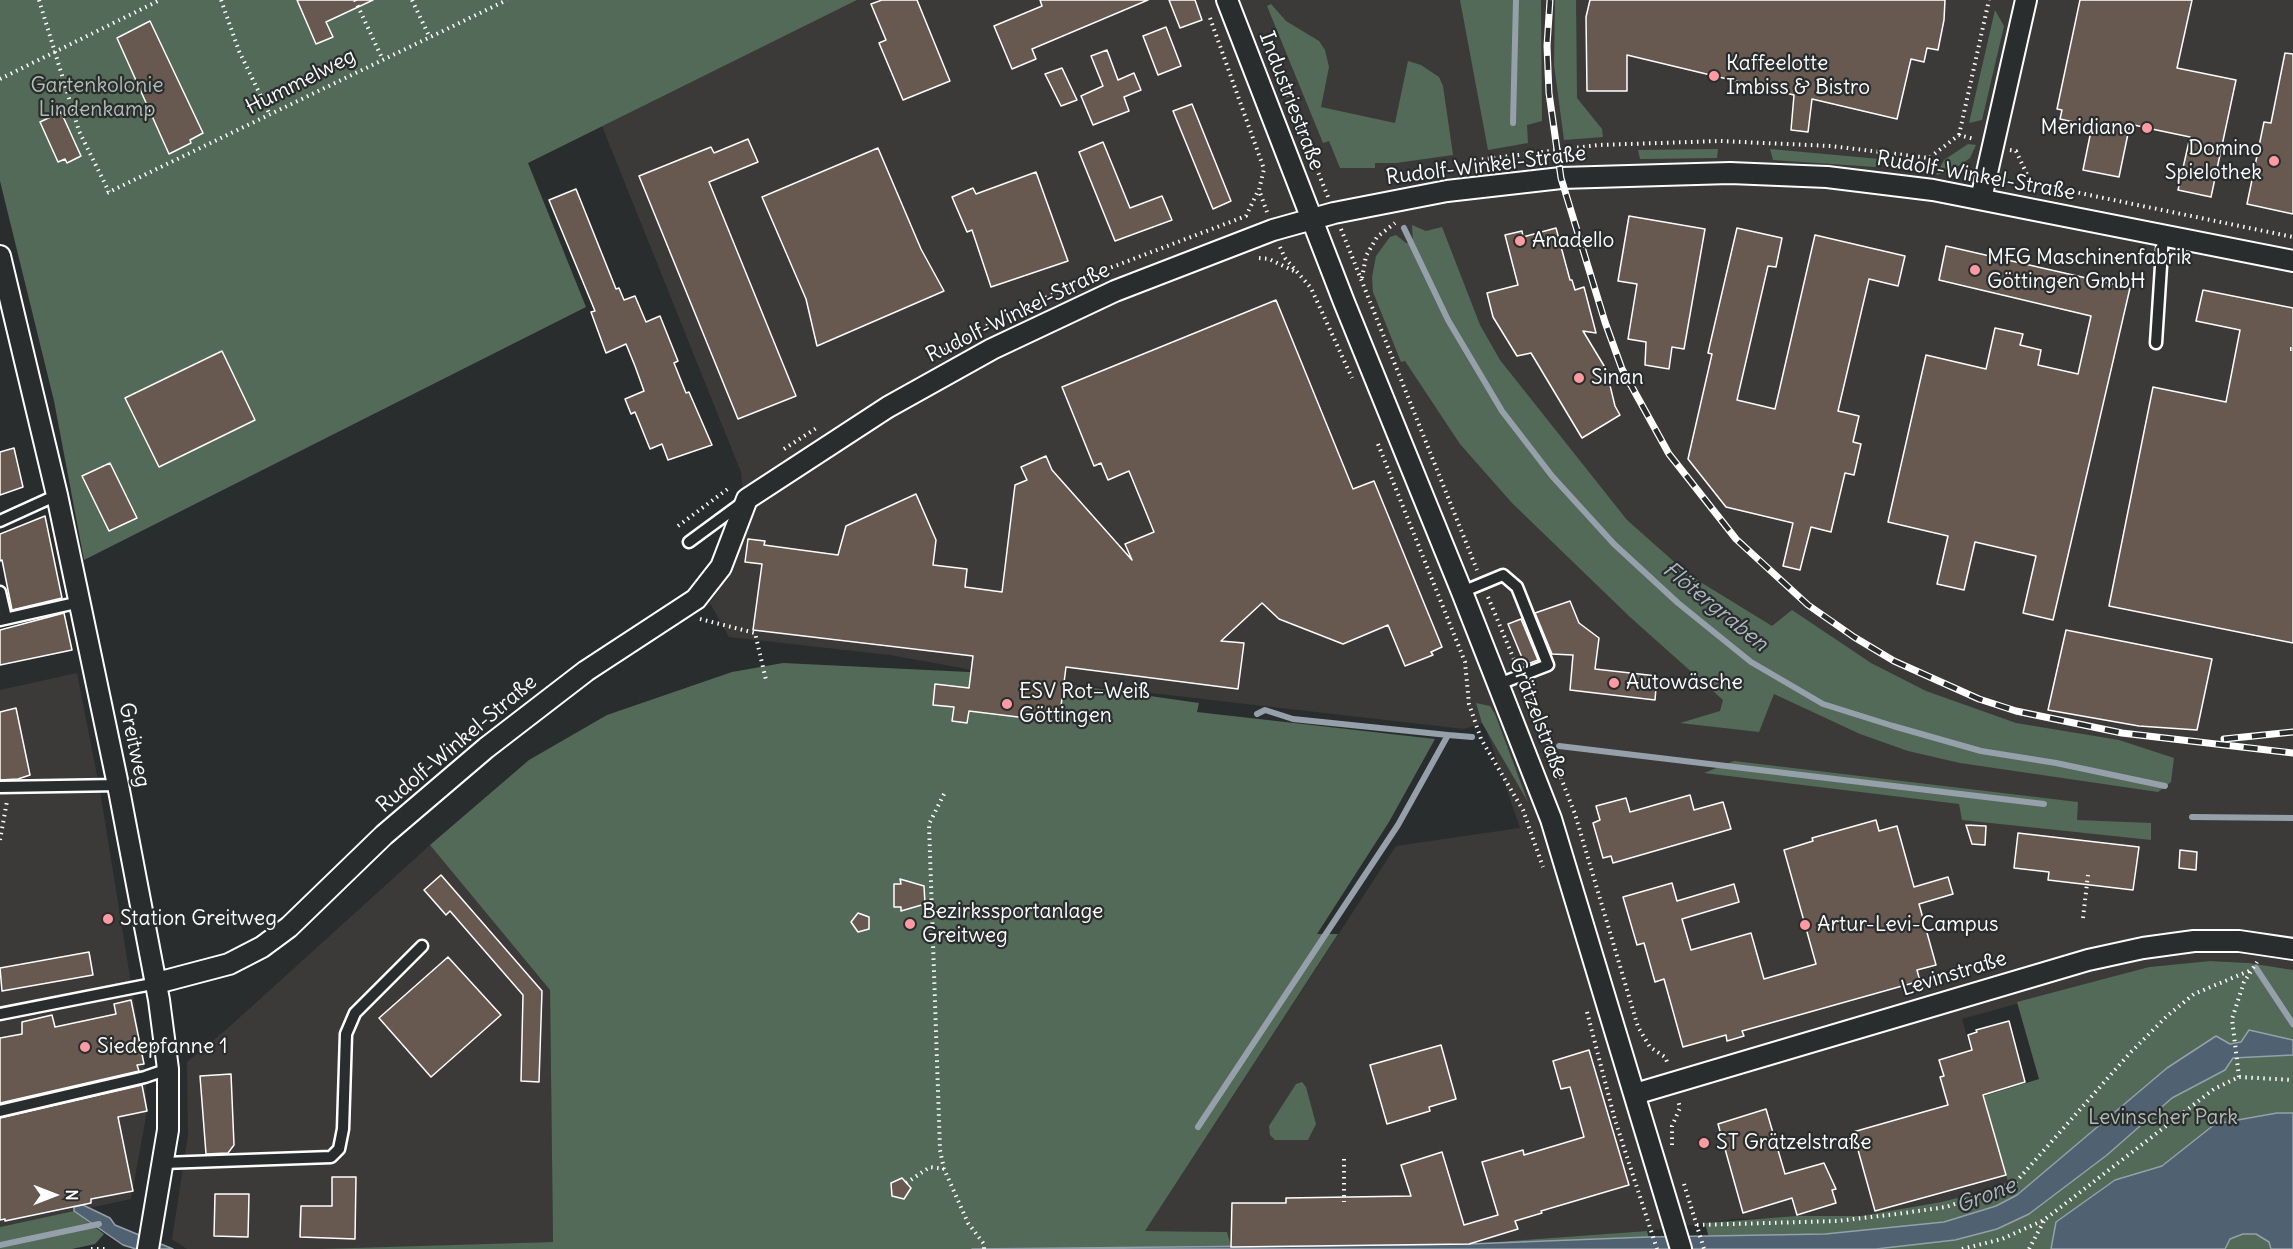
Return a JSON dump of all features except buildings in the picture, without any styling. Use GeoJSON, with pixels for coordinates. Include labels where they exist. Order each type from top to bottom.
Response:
{"type":"FeatureCollection","features":[{"type":"Feature","properties":{"kind":"street","name":"Industriestraße"},"geometry":{"type":"LineString","coordinates":[[1227,0],[1311,219]]}},
{"type":"Feature","properties":{"kind":"street"},"geometry":{"type":"LineString","coordinates":[[1982,199],[2026,0]]}},
{"type":"Feature","properties":{"kind":"street","name":"Rudolf-Winkel-Straße"},"geometry":{"type":"LineString","coordinates":[[157,983],[229,964],[262,947],[289,927],[384,836],[486,748],[586,671],[691,603],[709,585],[721,567],[747,499],[888,407],[992,349],[1115,291],[1273,230],[1334,213],[1448,191],[1550,179],[1676,173],[1827,177],[1982,199],[2293,261]]}},
{"type":"Feature","properties":{"kind":"street","name":"Grätzelstraße"},"geometry":{"type":"LineString","coordinates":[[1311,219],[1499,684],[1551,819],[1678,1240]]}},
{"type":"Feature","properties":{"kind":"street","name":"Greitweg"},"geometry":{"type":"LineString","coordinates":[[0,256],[57,495],[157,983],[168,1069],[168,1130],[149,1240]]}},
{"type":"Feature","properties":{"kind":"street","name":"Levinstraße"},"geometry":{"type":"LineString","coordinates":[[1635,1094],[2088,960],[2143,948],[2194,941],[2239,941],[2293,949]]}},
{"type":"Feature","properties":{"kind":"lane"},"geometry":{"type":"LineString","coordinates":[[2156,343],[2163,235]]}},
{"type":"Feature","properties":{"kind":"lane"},"geometry":{"type":"LineString","coordinates":[[0,521],[57,495]]}},
{"type":"Feature","properties":{"kind":"lane","name":"Rudolf-Winkel-Straße"},"geometry":{"type":"LineString","coordinates":[[689,542],[747,499]]}},
{"type":"Feature","properties":{"kind":"lane"},"geometry":{"type":"LineString","coordinates":[[1462,592],[1503,575],[1517,587],[1548,665],[1499,684]]}},
{"type":"Feature","properties":{"kind":"lane"},"geometry":{"type":"LineString","coordinates":[[0,592],[3,619],[80,602]]}},
{"type":"Feature","properties":{"kind":"lane"},"geometry":{"type":"LineString","coordinates":[[4,788],[118,785]]}},
{"type":"Feature","properties":{"kind":"lane"},"geometry":{"type":"LineString","coordinates":[[163,1162],[331,1157],[339,1149],[343,1129],[346,1034],[355,1013],[422,946]]}},
{"type":"Feature","properties":{"kind":"lane"},"geometry":{"type":"LineString","coordinates":[[0,1014],[157,983]]}},
{"type":"Feature","properties":{"kind":"lane"},"geometry":{"type":"LineString","coordinates":[[0,1111],[145,1077],[168,1069]]}},
{"type":"Feature","properties":{"kind":"path","name":"Hummelweg"},"geometry":{"type":"LineString","coordinates":[[39,0],[79,131],[108,193],[271,115],[382,58],[430,38],[507,0]]}},
{"type":"Feature","properties":{"kind":"path"},"geometry":{"type":"LineString","coordinates":[[0,79],[160,0]]}},
{"type":"Feature","properties":{"kind":"path"},"geometry":{"type":"LineString","coordinates":[[221,0],[239,51],[271,115]]}},
{"type":"Feature","properties":{"kind":"path"},"geometry":{"type":"LineString","coordinates":[[355,0],[382,58]]}},
{"type":"Feature","properties":{"kind":"path"},"geometry":{"type":"LineString","coordinates":[[412,0],[430,38]]}},
{"type":"Feature","properties":{"kind":"path"},"geometry":{"type":"LineString","coordinates":[[1470,161],[1598,145],[1720,141],[1831,146],[1929,158],[1959,135],[1989,0]]}},
{"type":"Feature","properties":{"kind":"path"},"geometry":{"type":"LineString","coordinates":[[1208,10],[1264,169],[1259,190],[1284,258],[1311,288],[1346,369],[1357,386]]}},
{"type":"Feature","properties":{"kind":"path"},"geometry":{"type":"LineString","coordinates":[[1297,118],[1334,213]]}},
{"type":"Feature","properties":{"kind":"path"},"geometry":{"type":"LineString","coordinates":[[1959,135],[2016,151],[2031,183],[2293,237]]}},
{"type":"Feature","properties":{"kind":"path"},"geometry":{"type":"LineString","coordinates":[[1361,279],[1366,256],[1377,237],[1394,223],[1402,221]]}},
{"type":"Feature","properties":{"kind":"path"},"geometry":{"type":"LineString","coordinates":[[1248,257],[1269,259],[1296,272]]}},
{"type":"Feature","properties":{"kind":"path"},"geometry":{"type":"LineString","coordinates":[[1377,442],[1466,662],[1469,704],[1481,739],[1523,810],[1547,878]]}},
{"type":"Feature","properties":{"kind":"path"},"geometry":{"type":"LineString","coordinates":[[691,603],[700,620],[755,633],[766,680]]}},
{"type":"Feature","properties":{"kind":"path"},"geometry":{"type":"LineString","coordinates":[[0,840],[4,788]]}},
{"type":"Feature","properties":{"kind":"path"},"geometry":{"type":"LineString","coordinates":[[944,794],[929,824],[937,1118],[944,1169],[968,1223],[984,1246]]}},
{"type":"Feature","properties":{"kind":"path"},"geometry":{"type":"LineString","coordinates":[[2083,918],[2088,875]]}},
{"type":"Feature","properties":{"kind":"path"},"geometry":{"type":"LineString","coordinates":[[2239,1077],[2232,1019],[2244,982],[2255,963]]}},
{"type":"Feature","properties":{"kind":"path"},"geometry":{"type":"LineString","coordinates":[[1697,1225],[1837,1221],[1898,1214],[1946,1207],[2014,1184],[2130,1053],[2167,1016],[2194,993],[2249,971]]}},
{"type":"Feature","properties":{"kind":"path"},"geometry":{"type":"LineString","coordinates":[[1586,1008],[1615,1120],[1657,1249]]}},
{"type":"Feature","properties":{"kind":"path"},"geometry":{"type":"LineString","coordinates":[[1962,1249],[2001,1239],[2044,1220],[2214,1089],[2239,1077],[2293,1080]]}},
{"type":"Feature","properties":{"kind":"path"},"geometry":{"type":"LineString","coordinates":[[1344,1159],[1344,1202]]}},
{"type":"Feature","properties":{"kind":"path"},"geometry":{"type":"LineString","coordinates":[[906,1183],[930,1167],[944,1169]]}},
{"type":"Feature","properties":{"kind":"path"},"geometry":{"type":"LineString","coordinates":[[2029,1249],[2044,1220]]}},
{"type":"Feature","properties":{"kind":"path"},"geometry":{"type":"LineString","coordinates":[[91,1249],[107,1249]]}},
{"type":"Feature","properties":{"kind":"shaded area"},"geometry":{"type":"Polygon","coordinates":[[[857,0],[2293,0],[2293,970],[2249,963],[2210,961],[2149,967],[1962,1019],[2008,1182],[1986,1191],[1941,1202],[1861,1216],[1736,1219],[1647,1231],[1469,1244],[1231,1247],[1227,1232],[1145,1231],[1396,846],[1520,828],[1482,717],[1482,723],[1464,729],[1064,683],[989,673],[890,655],[729,637],[710,603],[732,571],[747,531],[741,472],[602,126],[857,0]]]}},
{"type":"Feature","properties":{"kind":"shaded area"},"geometry":{"type":"Polygon","coordinates":[[[77,673],[100,791],[144,1064],[147,1111],[131,1199],[0,1227],[0,690],[77,673]]]}},
{"type":"Feature","properties":{"kind":"shaded area"},"geometry":{"type":"Polygon","coordinates":[[[430,845],[550,990],[553,1242],[352,1249],[187,1249],[172,1239],[188,1135],[187,1062],[227,1029],[430,845]]]}},
{"type":"Feature","properties":{"kind":"green space","name":"Gartenkolonie Lindenkamp"},"geometry":{"type":"Polygon","coordinates":[[[0,0],[857,0],[528,163],[586,307],[84,560],[54,401],[0,181],[0,0]]]}},
{"type":"Feature","properties":{"kind":"green space"},"geometry":{"type":"Polygon","coordinates":[[[1460,0],[1541,0],[1542,121],[1527,125],[1528,143],[1488,150],[1460,0]]]}},
{"type":"Feature","properties":{"kind":"green space"},"geometry":{"type":"Polygon","coordinates":[[[1555,0],[1576,0],[1577,98],[1602,129],[1603,137],[1564,140],[1554,65],[1555,0]]]}},
{"type":"Feature","properties":{"kind":"green space"},"geometry":{"type":"Polygon","coordinates":[[[1271,4],[1286,21],[1319,41],[1325,50],[1329,67],[1321,107],[1395,123],[1408,61],[1421,65],[1439,77],[1443,86],[1453,155],[1396,163],[1375,163],[1375,168],[1340,168],[1329,141],[1323,143],[1267,6],[1271,4]]]}},
{"type":"Feature","properties":{"kind":"green space"},"geometry":{"type":"Polygon","coordinates":[[[1995,10],[2004,26],[1982,120],[1969,123],[1995,10]]]}},
{"type":"Feature","properties":{"kind":"green space"},"geometry":{"type":"Polygon","coordinates":[[[1968,144],[1976,145],[1970,158],[1950,172],[1936,175],[1944,160],[1968,144]]]}},
{"type":"Feature","properties":{"kind":"green space"},"geometry":{"type":"Polygon","coordinates":[[[1718,149],[1717,158],[1640,159],[1638,150],[1718,149]]]}},
{"type":"Feature","properties":{"kind":"green space"},"geometry":{"type":"Polygon","coordinates":[[[1770,149],[1880,159],[1881,162],[1875,167],[1773,160],[1770,149]]]}},
{"type":"Feature","properties":{"kind":"green space"},"geometry":{"type":"Polygon","coordinates":[[[1412,225],[1426,231],[1442,227],[1480,325],[1500,360],[1627,520],[1689,575],[1772,626],[1792,610],[1871,663],[1926,691],[2016,723],[2119,740],[2174,758],[2171,782],[2158,792],[1960,763],[1908,751],[1860,734],[1774,694],[1759,732],[1680,723],[1720,711],[1723,700],[1630,617],[1512,503],[1460,444],[1405,361],[1401,362],[1373,292],[1372,277],[1376,256],[1390,237],[1396,235],[1406,243],[1413,243],[1412,225]]]}},
{"type":"Feature","properties":{"kind":"green space","name":"Bezirkssportanlage Greitweg"},"geometry":{"type":"Polygon","coordinates":[[[783,663],[989,673],[1199,703],[1197,712],[1435,739],[1389,822],[1317,934],[1338,934],[1145,1231],[1227,1232],[1231,1246],[1469,1244],[1647,1231],[1652,1249],[321,1249],[553,1242],[550,990],[430,845],[529,760],[607,715],[732,672],[783,663]]]}},
{"type":"Feature","properties":{"kind":"green space"},"geometry":{"type":"Polygon","coordinates":[[[1476,703],[1490,706],[1495,714],[1528,802],[1482,723],[1476,703]]]}},
{"type":"Feature","properties":{"kind":"green space"},"geometry":{"type":"Polygon","coordinates":[[[1734,761],[2078,802],[2077,820],[2151,823],[2151,840],[1962,820],[1959,804],[1704,773],[1734,761]]]}},
{"type":"Feature","properties":{"kind":"green space","name":"Levinscher Park"},"geometry":{"type":"Polygon","coordinates":[[[2210,961],[2249,963],[2293,970],[2293,1249],[1712,1249],[1705,1223],[1797,1216],[1861,1216],[1941,1202],[1986,1191],[2008,1182],[1984,1096],[2039,1079],[2017,1002],[2149,967],[2210,961]]]}},
{"type":"Feature","properties":{"kind":"green space"},"geometry":{"type":"Polygon","coordinates":[[[1302,1082],[1306,1087],[1316,1124],[1308,1140],[1275,1140],[1270,1135],[1269,1126],[1296,1084],[1302,1082]]]}},
{"type":"Feature","properties":{"kind":"green space"},"geometry":{"type":"Polygon","coordinates":[[[74,1211],[104,1234],[95,1244],[72,1249],[0,1249],[0,1227],[74,1211]]]}},
{"type":"Feature","properties":{"kind":"water"},"geometry":{"type":"Polygon","coordinates":[[[2249,1030],[2293,1040],[2293,1055],[2233,1058],[2225,1070],[2172,1098],[2107,1155],[2029,1214],[1997,1229],[1955,1240],[1876,1249],[972,1249],[1469,1244],[1648,1237],[1825,1234],[1944,1222],[1996,1206],[2017,1195],[2167,1068],[2216,1036],[2230,1044],[2241,1042],[2249,1030]]]}},
{"type":"Feature","properties":{"kind":"water"},"geometry":{"type":"Polygon","coordinates":[[[2277,1113],[2293,1113],[2293,1249],[2271,1249],[2269,1242],[2256,1234],[2243,1234],[2230,1239],[2225,1249],[2051,1249],[2056,1222],[2115,1180],[2162,1166],[2215,1124],[2277,1113]]]}},
{"type":"Feature","properties":{"kind":"water"},"geometry":{"type":"Polygon","coordinates":[[[83,1205],[110,1218],[115,1225],[173,1249],[136,1249],[123,1245],[74,1211],[74,1207],[83,1205]]]}},
{"type":"Feature","properties":{"kind":"waterway","name":"Flötergraben"},"geometry":{"type":"LineString","coordinates":[[1513,123],[1516,0]]}},
{"type":"Feature","properties":{"kind":"waterway","name":"Flötergraben"},"geometry":{"type":"LineString","coordinates":[[1404,228],[1448,320],[1502,411],[1552,476],[1614,544],[1678,603],[1751,662],[1823,704],[1893,726],[1981,751],[2056,763],[2165,786]]}},
{"type":"Feature","properties":{"kind":"waterway"},"geometry":{"type":"LineString","coordinates":[[1257,714],[1265,710],[1293,719],[1448,735]]}},
{"type":"Feature","properties":{"kind":"waterway"},"geometry":{"type":"LineString","coordinates":[[1198,1127],[1398,825],[1448,735],[1472,737]]}},
{"type":"Feature","properties":{"kind":"waterway"},"geometry":{"type":"LineString","coordinates":[[1559,746],[2044,804]]}},
{"type":"Feature","properties":{"kind":"waterway"},"geometry":{"type":"LineString","coordinates":[[2192,817],[2293,818]]}},
{"type":"Feature","properties":{"kind":"waterway","name":"Flötergraben"},"geometry":{"type":"LineString","coordinates":[[2256,968],[2293,1024]]}},
{"type":"Feature","properties":{"kind":"waterway"},"geometry":{"type":"LineString","coordinates":[[0,1245],[99,1224]]}},
{"type":"Feature","properties":{"kind":"railway"},"geometry":{"type":"LineString","coordinates":[[1550,0],[1547,46],[1549,93],[1561,178],[1605,322],[1622,369],[1669,454],[1736,539],[1808,605],[1854,637],[1894,661],[1979,699],[2016,711],[2122,733],[2293,753]]}},
{"type":"Feature","properties":{"kind":"railway"},"geometry":{"type":"LineString","coordinates":[[2224,739],[2293,732]]}},
{"type":"Feature","properties":{"kind":"place","name":"Kaffeelotte Imbiss & Bistro"},"geometry":{"type":"Point","coordinates":[1714,76]}},
{"type":"Feature","properties":{"kind":"place","name":"Meridiano"},"geometry":{"type":"Point","coordinates":[2147,128]}},
{"type":"Feature","properties":{"kind":"place","name":"Domino Spielothek"},"geometry":{"type":"Point","coordinates":[2274,161]}},
{"type":"Feature","properties":{"kind":"place","name":"Anadello"},"geometry":{"type":"Point","coordinates":[1520,241]}},
{"type":"Feature","properties":{"kind":"place","name":"MFG Maschinenfabrik Göttingen GmbH"},"geometry":{"type":"Point","coordinates":[1975,270]}},
{"type":"Feature","properties":{"kind":"place","name":"Sinan"},"geometry":{"type":"Point","coordinates":[1579,378]}},
{"type":"Feature","properties":{"kind":"place","name":"Autowäsche"},"geometry":{"type":"Point","coordinates":[1614,683]}},
{"type":"Feature","properties":{"kind":"place","name":"ESV Rot–Weìß Göttingen"},"geometry":{"type":"Point","coordinates":[1007,704]}},
{"type":"Feature","properties":{"kind":"place","name":"Station Greitweg"},"geometry":{"type":"Point","coordinates":[108,919]}},
{"type":"Feature","properties":{"kind":"place","name":"Bezirkssportanlage Greitweg"},"geometry":{"type":"Point","coordinates":[910,924]}},
{"type":"Feature","properties":{"kind":"place","name":"Artur-Levi-Campus"},"geometry":{"type":"Point","coordinates":[1805,925]}},
{"type":"Feature","properties":{"kind":"place","name":"Siedepfanne 1"},"geometry":{"type":"Point","coordinates":[85,1047]}},
{"type":"Feature","properties":{"kind":"place","name":"ST Grätzelstraße"},"geometry":{"type":"Point","coordinates":[1704,1143]}},
{"type":"Feature","properties":{"kind":"water label","name":"Grone"},"geometry":{"type":"Point","coordinates":[1986,1196]}}]}
